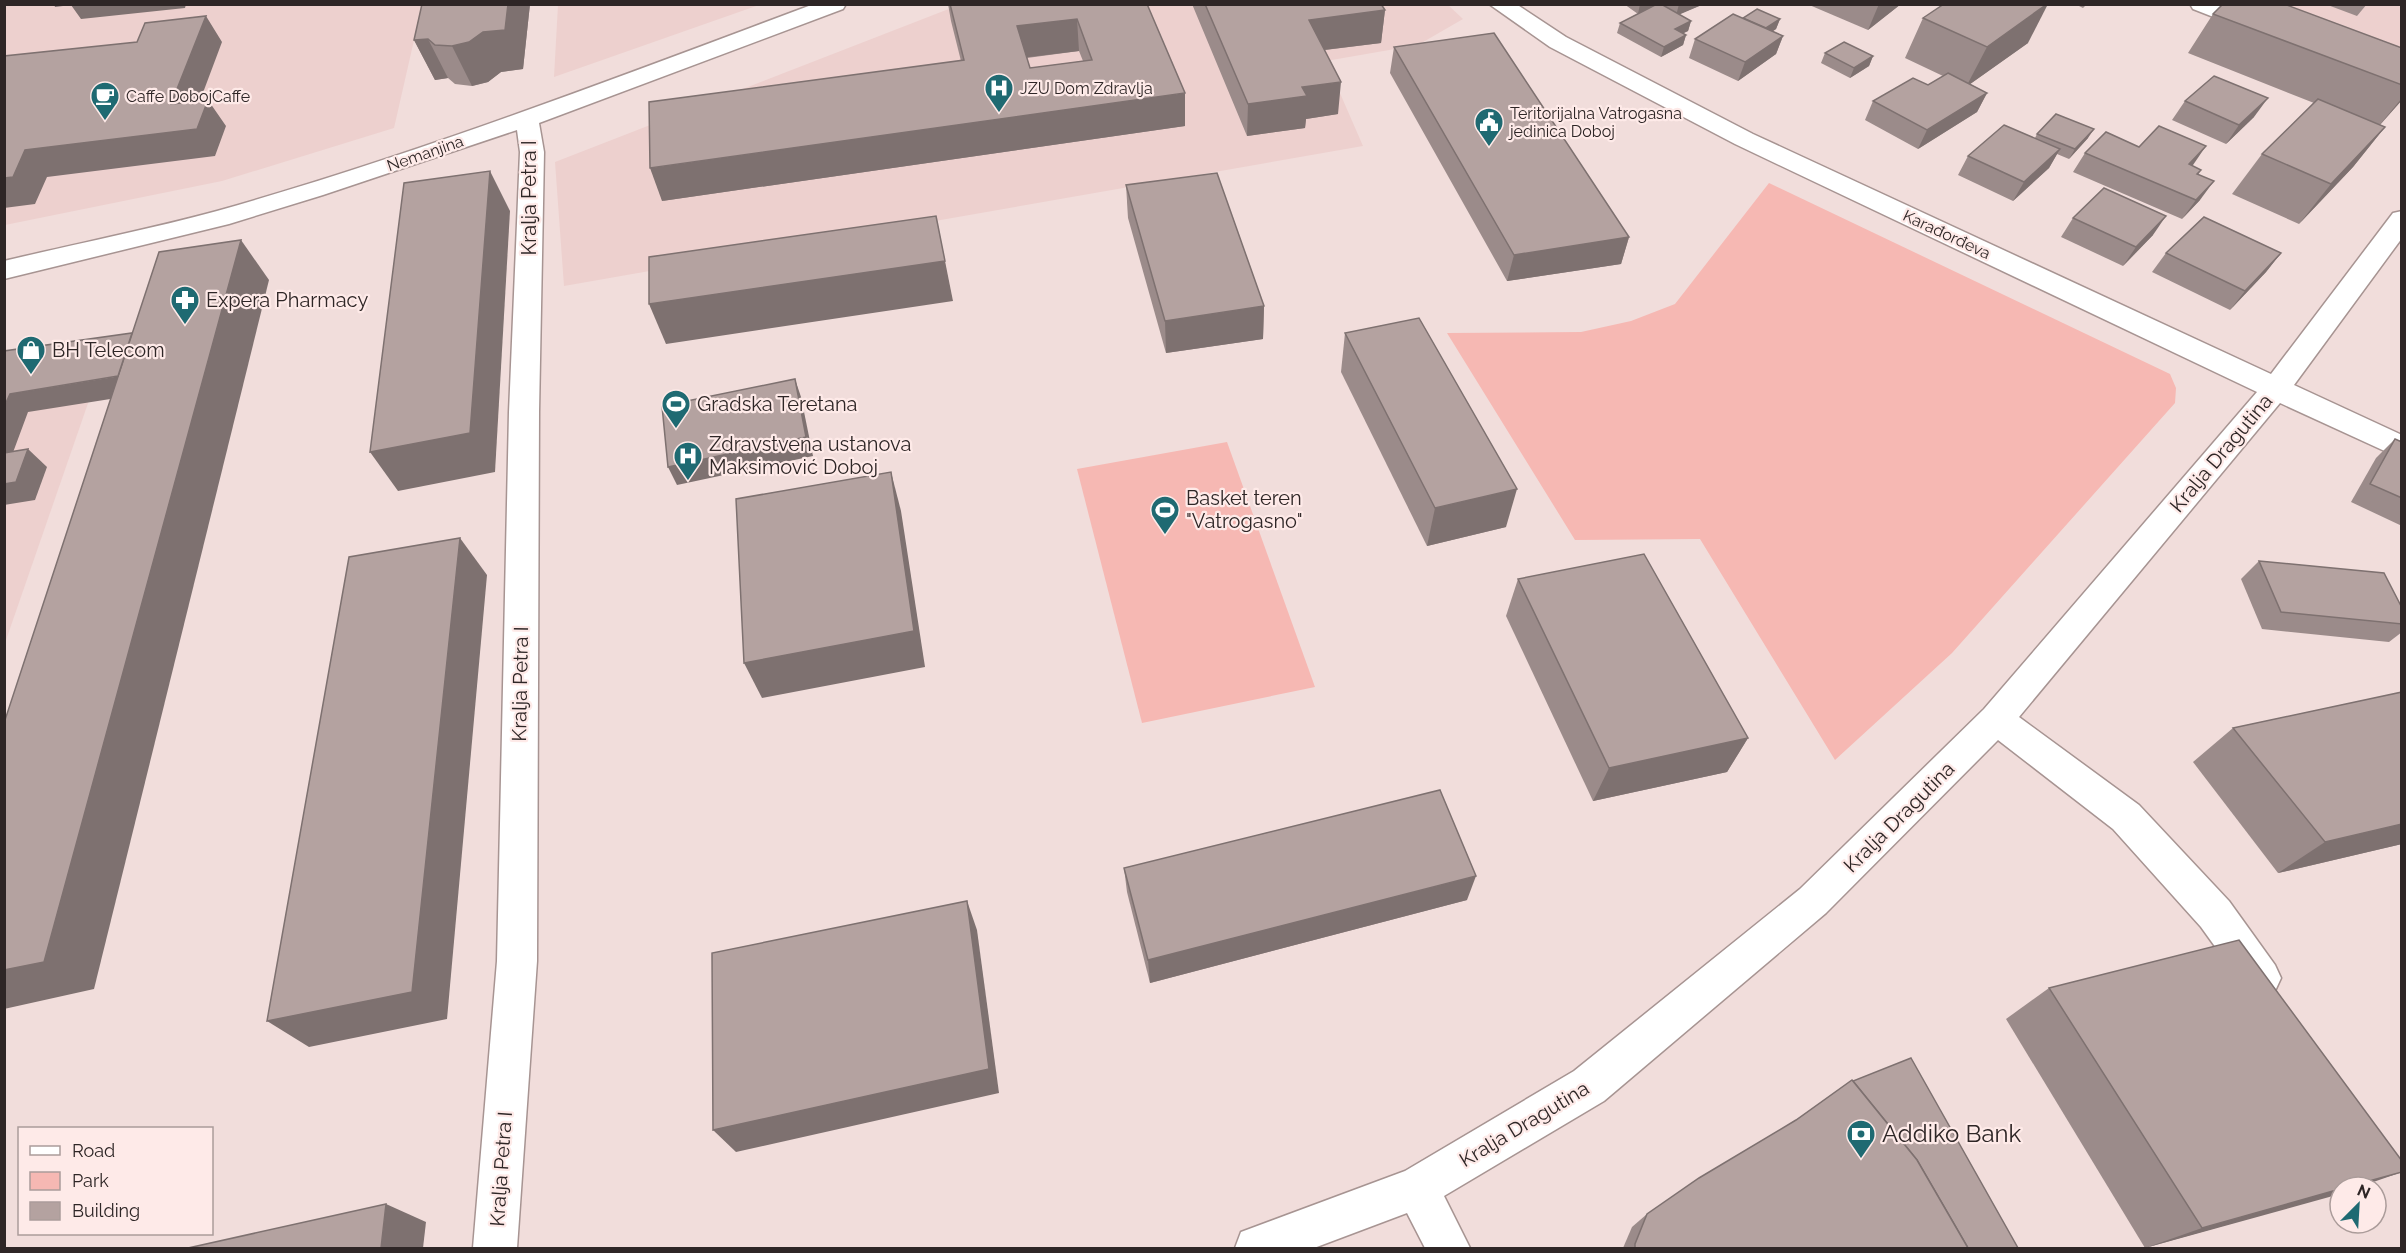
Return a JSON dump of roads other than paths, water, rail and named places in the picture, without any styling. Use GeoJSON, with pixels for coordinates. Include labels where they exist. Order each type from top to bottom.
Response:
{"type":"FeatureCollection","features":[{"type":"Feature","properties":{"kind":"street","name":"Nemanjina"},"geometry":{"type":"LineString","coordinates":[[4,270],[220,218],[314,190],[527,118],[835,4]]}},
{"type":"Feature","properties":{"kind":"street","name":"Karađorđeva"},"geometry":{"type":"LineString","coordinates":[[1500,4],[1558,42],[1744,139],[2402,447]]}},
{"type":"Feature","properties":{"kind":"street"},"geometry":{"type":"LineString","coordinates":[[2201,4],[2279,34]]}},
{"type":"Feature","properties":{"kind":"street","name":"Kralja Petra I"},"geometry":{"type":"LineString","coordinates":[[495,1248],[517,961],[524,412],[532,152],[527,118]]}},
{"type":"Feature","properties":{"kind":"street","name":"Kralja Dragutina"},"geometry":{"type":"LineString","coordinates":[[1257,1248],[1418,1188],[1589,1086],[1814,901],[1996,719],[2276,388],[2402,219]]}},
{"type":"Feature","properties":{"kind":"street"},"geometry":{"type":"LineString","coordinates":[[1996,719],[2126,817],[2215,914],[2284,1010]]}},
{"type":"Feature","properties":{"kind":"street"},"geometry":{"type":"LineString","coordinates":[[1418,1188],[1448,1248]]}},
{"type":"Feature","properties":{"kind":"place","name":"JZU Dom Zdravlja"},"geometry":{"type":"Point","coordinates":[999,114]}},
{"type":"Feature","properties":{"kind":"place","name":"Caffe DobojCaffe"},"geometry":{"type":"Point","coordinates":[105,122]}},
{"type":"Feature","properties":{"kind":"place","name":"Teritorijalna Vatrogasna jedinica Doboj"},"geometry":{"type":"Point","coordinates":[1489,148]}},
{"type":"Feature","properties":{"kind":"place","name":"Expera Pharmacy"},"geometry":{"type":"Point","coordinates":[185,326]}},
{"type":"Feature","properties":{"kind":"place","name":"BH Telecom"},"geometry":{"type":"Point","coordinates":[31,376]}},
{"type":"Feature","properties":{"kind":"place","name":"Gradska Teretana"},"geometry":{"type":"Point","coordinates":[676,430]}},
{"type":"Feature","properties":{"kind":"place","name":"Zdravstvena ustanova Maksimović Doboj"},"geometry":{"type":"Point","coordinates":[688,482]}},
{"type":"Feature","properties":{"kind":"place","name":"Basket teren \"Vatrogasno\""},"geometry":{"type":"Point","coordinates":[1165,536]}},
{"type":"Feature","properties":{"kind":"place","name":"Addiko Bank"},"geometry":{"type":"Point","coordinates":[1861,1160]}}]}
